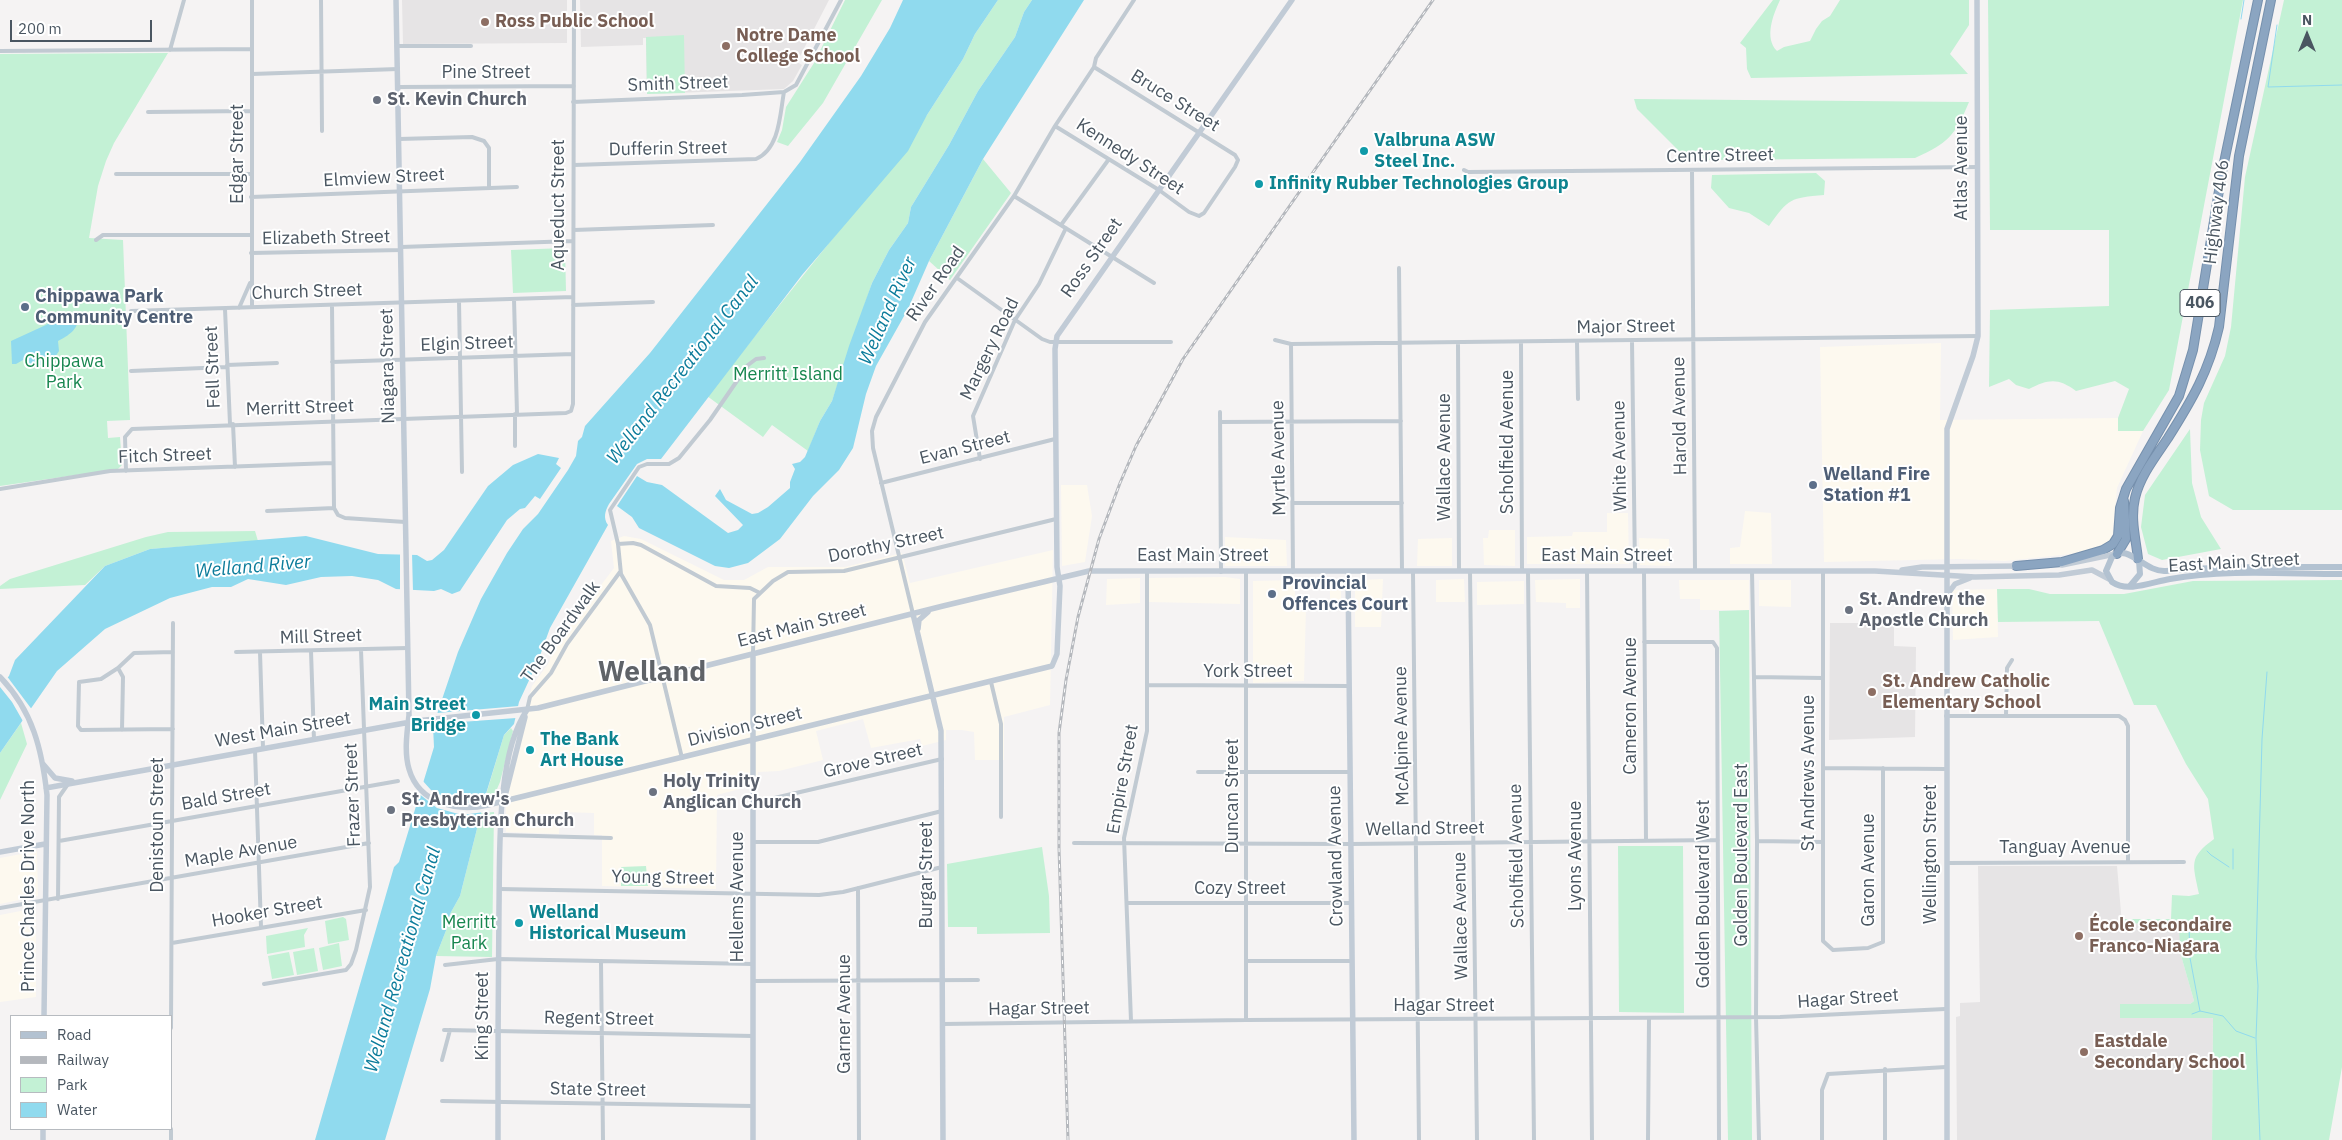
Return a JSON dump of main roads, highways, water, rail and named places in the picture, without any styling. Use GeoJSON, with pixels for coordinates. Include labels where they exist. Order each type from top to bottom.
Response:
{"type":"FeatureCollection","features":[{"type":"Feature","properties":{"kind":"highway","name":"Highway 406"},"geometry":{"type":"LineString","coordinates":[[2116,554],[2126,538],[2124,494],[2134,472],[2175,404],[2187,375],[2222,172],[2258,0]]}},
{"type":"Feature","properties":{"kind":"highway","name":"Highway 406"},"geometry":{"type":"LineString","coordinates":[[2138,560],[2133,515],[2137,490],[2146,471],[2200,385],[2214,348],[2219,327],[2239,156],[2271,0]]}},
{"type":"Feature","properties":{"kind":"highway"},"geometry":{"type":"LineString","coordinates":[[2016,566],[2062,562],[2108,548],[2115,542],[2118,536],[2120,508],[2124,494]]}},
{"type":"Feature","properties":{"kind":"main road","name":"Niagara Street"},"geometry":{"type":"LineString","coordinates":[[396,0],[408,648],[407,731]]}},
{"type":"Feature","properties":{"kind":"main road","name":"Ross Street"},"geometry":{"type":"LineString","coordinates":[[1059,578],[1056,519],[1055,342],[1060,330],[1292,0]]}},
{"type":"Feature","properties":{"kind":"main road","name":"Atlas Avenue"},"geometry":{"type":"LineString","coordinates":[[1946,567],[1947,429],[1973,356],[1978,336],[1977,0]]}},
{"type":"Feature","properties":{"kind":"main road"},"geometry":{"type":"LineString","coordinates":[[2116,554],[2131,554],[2138,560],[2141,568],[2139,577],[2128,587],[2120,587],[2109,579],[2108,564],[2116,554]]}},
{"type":"Feature","properties":{"kind":"main road","name":"East Main Street"},"geometry":{"type":"LineString","coordinates":[[1895,571],[1922,567],[2077,563],[2116,554]]}},
{"type":"Feature","properties":{"kind":"main road","name":"East Main Street"},"geometry":{"type":"LineString","coordinates":[[2138,560],[2152,570],[2162,572],[2225,567],[2342,567]]}},
{"type":"Feature","properties":{"kind":"main road","name":"Wellington Street"},"geometry":{"type":"LineString","coordinates":[[1946,567],[1947,1140]]}},
{"type":"Feature","properties":{"kind":"main road","name":"East Main Street"},"geometry":{"type":"LineString","coordinates":[[527,710],[1089,571],[1752,570],[1895,571],[1975,577],[2059,575],[2088,570],[2099,573],[2109,579]]}},
{"type":"Feature","properties":{"kind":"main road","name":"Crowland Avenue"},"geometry":{"type":"LineString","coordinates":[[1348,572],[1354,1140]]}},
{"type":"Feature","properties":{"kind":"main road","name":"East Main Street"},"geometry":{"type":"LineString","coordinates":[[2128,587],[2174,578],[2206,576],[2342,574]]}},
{"type":"Feature","properties":{"kind":"main road"},"geometry":{"type":"LineString","coordinates":[[1947,595],[1958,581],[1975,577]]}},
{"type":"Feature","properties":{"kind":"main road","name":"Division Street"},"geometry":{"type":"LineString","coordinates":[[407,731],[409,767],[414,779],[427,794],[444,804],[465,809],[503,802],[1052,666],[1057,654],[1059,578]]}},
{"type":"Feature","properties":{"kind":"main road"},"geometry":{"type":"LineString","coordinates":[[919,633],[920,620],[924,615],[952,604]]}},
{"type":"Feature","properties":{"kind":"main road","name":"Burgar Street"},"geometry":{"type":"LineString","coordinates":[[913,614],[941,729],[943,1140]]}},
{"type":"Feature","properties":{"kind":"main road","name":"Hellems Avenue"},"geometry":{"type":"LineString","coordinates":[[753,654],[753,1140]]}},
{"type":"Feature","properties":{"kind":"main road","name":"Prince Charles Drive North"},"geometry":{"type":"LineString","coordinates":[[0,678],[16,696],[30,722],[38,739],[43,764],[46,788],[44,1015]]}},
{"type":"Feature","properties":{"kind":"main road","name":"West Main Street"},"geometry":{"type":"LineString","coordinates":[[46,788],[408,723],[527,710]]}},
{"type":"Feature","properties":{"kind":"main road","name":"King Street"},"geometry":{"type":"LineString","coordinates":[[498,1140],[498,959],[503,802],[527,710]]}},
{"type":"Feature","properties":{"kind":"main road"},"geometry":{"type":"LineString","coordinates":[[43,764],[57,779],[76,783]]}},
{"type":"Feature","properties":{"kind":"main road"},"geometry":{"type":"LineString","coordinates":[[0,852],[45,844]]}},
{"type":"Feature","properties":{"kind":"water","name":"Welland Recreational Canal"},"geometry":{"type":"Polygon","coordinates":[[[903,0],[998,0],[975,34],[963,59],[927,115],[908,151],[802,275],[661,459],[647,459],[637,464],[606,509],[605,520],[608,525],[550,628],[538,661],[519,702],[514,724],[504,735],[485,797],[487,798],[481,813],[460,896],[450,914],[447,928],[436,956],[430,989],[385,1140],[315,1140],[394,867],[399,862],[434,747],[433,726],[458,652],[481,599],[523,529],[538,514],[568,470],[576,456],[578,441],[582,437],[585,426],[650,353],[800,162],[861,76],[890,28],[903,0]]]}},
{"type":"Feature","properties":{"kind":"water","name":"Welland River"},"geometry":{"type":"Polygon","coordinates":[[[1032,0],[1084,0],[983,159],[929,261],[908,309],[876,366],[866,394],[853,448],[839,470],[813,496],[780,539],[748,563],[729,568],[715,566],[639,528],[632,517],[617,506],[637,476],[647,482],[662,485],[728,533],[738,530],[743,525],[715,496],[720,489],[726,500],[752,514],[768,507],[790,488],[790,482],[795,469],[792,464],[800,462],[805,457],[820,421],[832,401],[849,346],[872,283],[889,250],[908,223],[911,207],[949,145],[978,91],[1015,37],[1024,12],[1032,0]]]}},
{"type":"Feature","properties":{"kind":"water"},"geometry":{"type":"Polygon","coordinates":[[[72,313],[78,317],[77,325],[75,329],[58,341],[59,351],[51,363],[34,366],[23,360],[12,364],[11,341],[72,313]]]}},
{"type":"Feature","properties":{"kind":"water","name":"Welland River"},"geometry":{"type":"Polygon","coordinates":[[[538,454],[559,458],[556,464],[561,468],[540,499],[535,496],[525,508],[520,509],[507,520],[460,591],[452,594],[441,589],[434,591],[396,589],[378,580],[352,576],[321,577],[286,585],[248,579],[231,587],[212,587],[170,598],[105,629],[57,671],[0,753],[0,685],[9,676],[15,660],[105,566],[150,549],[306,536],[378,554],[417,555],[427,561],[432,560],[444,550],[488,486],[513,465],[538,454]]]}},
{"type":"Feature","properties":{"kind":"waterway"},"geometry":{"type":"LineString","coordinates":[[2241,19],[2244,0]]}},
{"type":"Feature","properties":{"kind":"waterway"},"geometry":{"type":"LineString","coordinates":[[2277,25],[2268,87],[2342,85]]}},
{"type":"Feature","properties":{"kind":"waterway"},"geometry":{"type":"LineString","coordinates":[[2260,1140],[2256,1038],[2258,986],[2256,957],[2262,739],[2267,672]]}},
{"type":"Feature","properties":{"kind":"waterway"},"geometry":{"type":"LineString","coordinates":[[2233,849],[2233,869]]}},
{"type":"Feature","properties":{"kind":"waterway"},"geometry":{"type":"LineString","coordinates":[[2207,851],[2229,867]]}},
{"type":"Feature","properties":{"kind":"waterway"},"geometry":{"type":"LineString","coordinates":[[2189,927],[2190,958],[2200,1011]]}},
{"type":"Feature","properties":{"kind":"waterway"},"geometry":{"type":"LineString","coordinates":[[2192,1014],[2200,1011],[2223,1016],[2236,1031],[2255,1038]]}},
{"type":"Feature","properties":{"kind":"railway"},"geometry":{"type":"LineString","coordinates":[[1068,1140],[1059,848],[1059,733],[1066,680],[1078,617],[1099,539],[1136,446],[1183,359],[1433,0]]}},
{"type":"Feature","properties":{"kind":"place","name":"Ross Public School"},"geometry":{"type":"Point","coordinates":[485,22]}},
{"type":"Feature","properties":{"kind":"place","name":"Notre Dame College School"},"geometry":{"type":"Point","coordinates":[726,46]}},
{"type":"Feature","properties":{"kind":"place","name":"St. Kevin Church"},"geometry":{"type":"Point","coordinates":[377,100]}},
{"type":"Feature","properties":{"kind":"place","name":"Valbruna ASW Steel Inc."},"geometry":{"type":"Point","coordinates":[1364,151]}},
{"type":"Feature","properties":{"kind":"place","name":"Infinity Rubber Technologies Group"},"geometry":{"type":"Point","coordinates":[1259,184]}},
{"type":"Feature","properties":{"kind":"place","name":"Chippawa Park Community Centre"},"geometry":{"type":"Point","coordinates":[25,307]}},
{"type":"Feature","properties":{"kind":"place","name":"Welland Fire Station #1"},"geometry":{"type":"Point","coordinates":[1813,485]}},
{"type":"Feature","properties":{"kind":"place","name":"Provincial Offences Court"},"geometry":{"type":"Point","coordinates":[1272,594]}},
{"type":"Feature","properties":{"kind":"place","name":"St. Andrew the Apostle Church"},"geometry":{"type":"Point","coordinates":[1849,610]}},
{"type":"Feature","properties":{"kind":"place","name":"St. Andrew Catholic Elementary School"},"geometry":{"type":"Point","coordinates":[1872,692]}},
{"type":"Feature","properties":{"kind":"place","name":"Main Street Bridge"},"geometry":{"type":"Point","coordinates":[476,715]}},
{"type":"Feature","properties":{"kind":"place","name":"The Bank Art House"},"geometry":{"type":"Point","coordinates":[530,750]}},
{"type":"Feature","properties":{"kind":"place","name":"Holy Trinity Anglican Church"},"geometry":{"type":"Point","coordinates":[653,792]}},
{"type":"Feature","properties":{"kind":"place","name":"St. Andrew's Presbyterian Church"},"geometry":{"type":"Point","coordinates":[391,810]}},
{"type":"Feature","properties":{"kind":"place","name":"Welland Historical Museum"},"geometry":{"type":"Point","coordinates":[519,923]}},
{"type":"Feature","properties":{"kind":"place","name":"École secondaire Franco-Niagara"},"geometry":{"type":"Point","coordinates":[2079,936]}},
{"type":"Feature","properties":{"kind":"place","name":"Eastdale Secondary School"},"geometry":{"type":"Point","coordinates":[2084,1052]}},
{"type":"Feature","properties":{"kind":"district","name":"Welland"},"geometry":{"type":"Point","coordinates":[652,673]}},
{"type":"Feature","properties":{"kind":"park label","name":"Chippawa Park"},"geometry":{"type":"Point","coordinates":[64,372]}},
{"type":"Feature","properties":{"kind":"park label","name":"Merritt Island"},"geometry":{"type":"Point","coordinates":[788,375]}},
{"type":"Feature","properties":{"kind":"park label","name":"Merritt Park"},"geometry":{"type":"Point","coordinates":[469,933]}}]}
